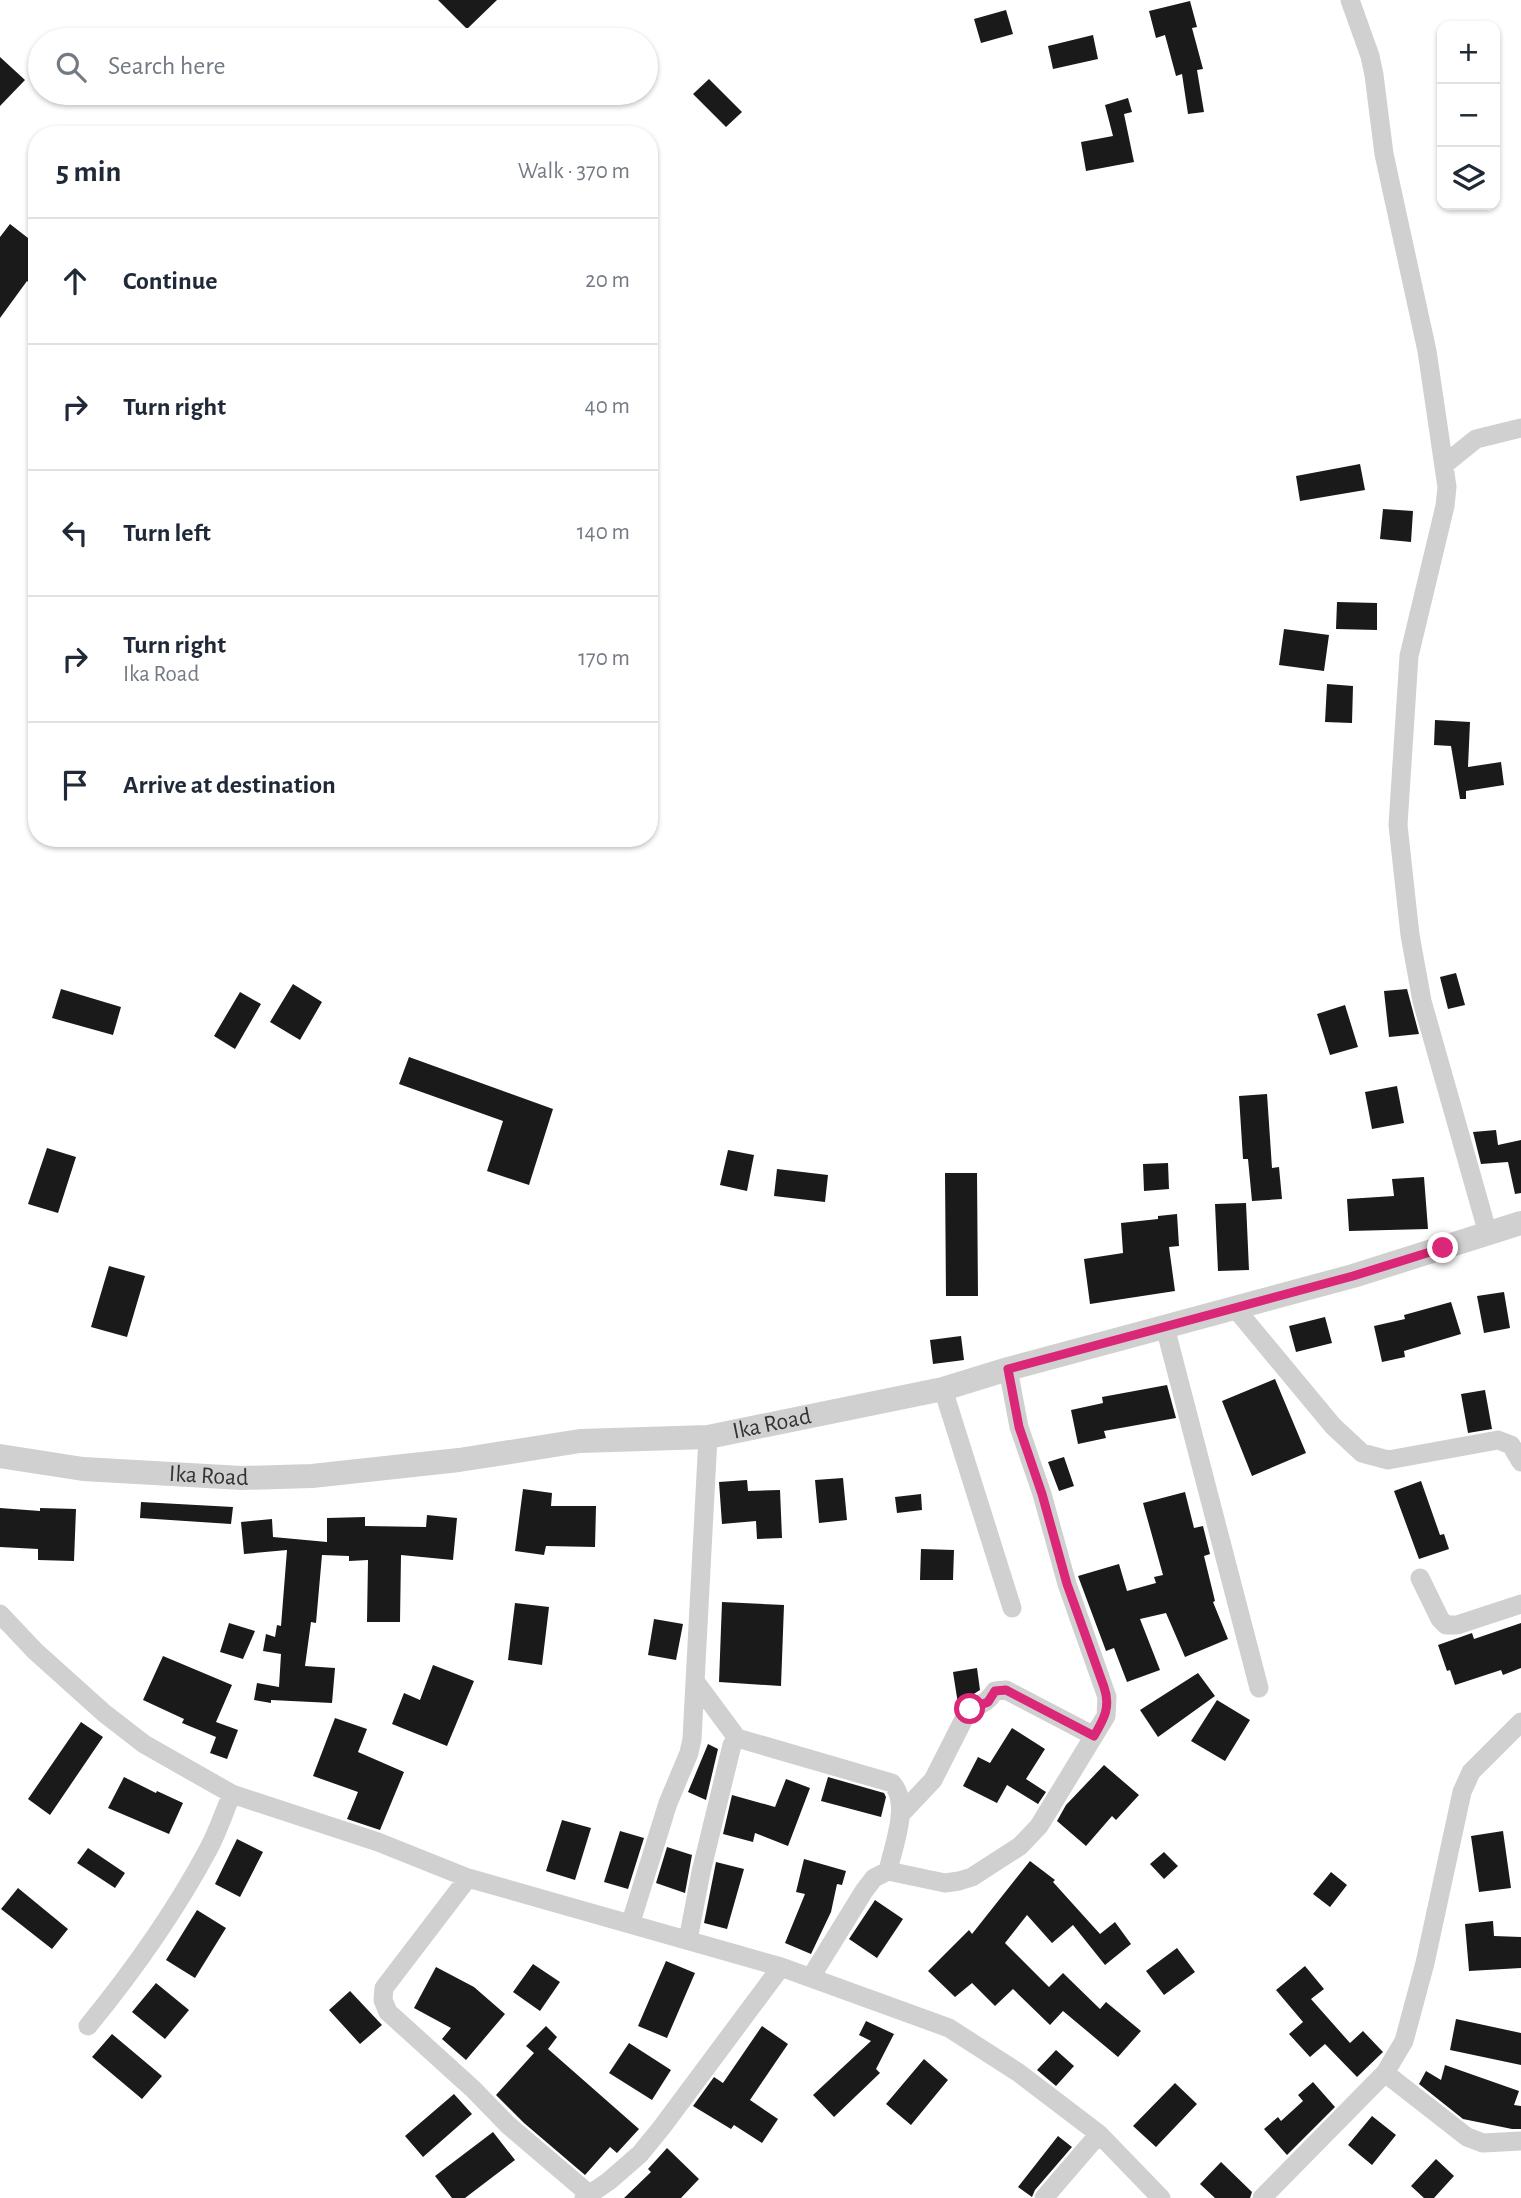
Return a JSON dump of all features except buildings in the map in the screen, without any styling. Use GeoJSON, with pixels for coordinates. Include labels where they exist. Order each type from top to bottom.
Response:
{"type":"FeatureCollection","features":[{"type":"Feature","properties":{"kind":"street"},"geometry":{"type":"LineString","coordinates":[[1350,0],[1373,65],[1384,154],[1427,351],[1447,487],[1446,506],[1409,656],[1398,825],[1410,935],[1422,1001],[1488,1234]]}},
{"type":"Feature","properties":{"kind":"street"},"geometry":{"type":"LineString","coordinates":[[1445,464],[1476,439],[1521,428]]}},
{"type":"Feature","properties":{"kind":"street","name":"Ika Road"},"geometry":{"type":"LineString","coordinates":[[0,1456],[83,1469],[242,1478],[288,1477],[459,1460],[580,1441],[708,1437],[943,1389],[1353,1276],[1521,1223]]}},
{"type":"Feature","properties":{"kind":"street"},"geometry":{"type":"LineString","coordinates":[[1235,1308],[1333,1426],[1362,1453],[1388,1460],[1498,1440],[1511,1445],[1521,1462]]}},
{"type":"Feature","properties":{"kind":"street"},"geometry":{"type":"LineString","coordinates":[[1165,1327],[1259,1688]]}},
{"type":"Feature","properties":{"kind":"street"},"geometry":{"type":"LineString","coordinates":[[811,1978],[874,1878],[888,1871],[944,1883],[959,1881],[972,1877],[1020,1846],[1039,1826],[1106,1716],[1107,1697],[1067,1584],[1042,1494],[1019,1427],[1008,1369]]}},
{"type":"Feature","properties":{"kind":"street"},"geometry":{"type":"LineString","coordinates":[[943,1389],[1012,1608]]}},
{"type":"Feature","properties":{"kind":"street"},"geometry":{"type":"LineString","coordinates":[[631,1922],[668,1803],[689,1753],[695,1723],[708,1437]]}},
{"type":"Feature","properties":{"kind":"street"},"geometry":{"type":"LineString","coordinates":[[1420,1578],[1440,1619],[1446,1625],[1457,1625],[1521,1604]]}},
{"type":"Feature","properties":{"kind":"street"},"geometry":{"type":"LineString","coordinates":[[0,1614],[45,1660],[104,1713],[144,1744],[232,1794],[378,1842],[468,1878],[523,1896],[631,1922],[781,1966],[949,2028],[1019,2073],[1099,2134],[1161,2198]]}},
{"type":"Feature","properties":{"kind":"street"},"geometry":{"type":"LineString","coordinates":[[696,1684],[737,1738],[892,1783],[900,1798],[900,1815],[888,1871]]}},
{"type":"Feature","properties":{"kind":"street"},"geometry":{"type":"LineString","coordinates":[[900,1815],[933,1780],[970,1709],[988,1702],[998,1690],[1006,1690],[1094,1736]]}},
{"type":"Feature","properties":{"kind":"street"},"geometry":{"type":"LineString","coordinates":[[1262,2198],[1385,2073],[1404,2041],[1425,1963],[1462,1792],[1471,1772],[1521,1722]]}},
{"type":"Feature","properties":{"kind":"street"},"geometry":{"type":"LineString","coordinates":[[688,1940],[711,1829],[737,1738]]}},
{"type":"Feature","properties":{"kind":"street"},"geometry":{"type":"LineString","coordinates":[[88,2026],[136,1966],[177,1902],[210,1847],[232,1794]]}},
{"type":"Feature","properties":{"kind":"street"},"geometry":{"type":"LineString","coordinates":[[468,1878],[384,1988],[383,2000],[388,2012],[586,2196],[609,2181],[640,2154],[781,1966]]}},
{"type":"Feature","properties":{"kind":"street"},"geometry":{"type":"LineString","coordinates":[[1385,2073],[1467,2137],[1483,2143],[1521,2141]]}},
{"type":"Feature","properties":{"kind":"street"},"geometry":{"type":"LineString","coordinates":[[1044,2198],[1099,2134]]}},
{"type":"Feature","properties":{"kind":"route"},"geometry":{"type":"LineString","coordinates":[[970,1709],[988,1702],[995,1691],[1006,1690],[1094,1736],[1106,1716],[1108,1705],[1067,1584],[1042,1494],[1019,1427],[1008,1369],[1353,1276],[1443,1248]]}}]}
